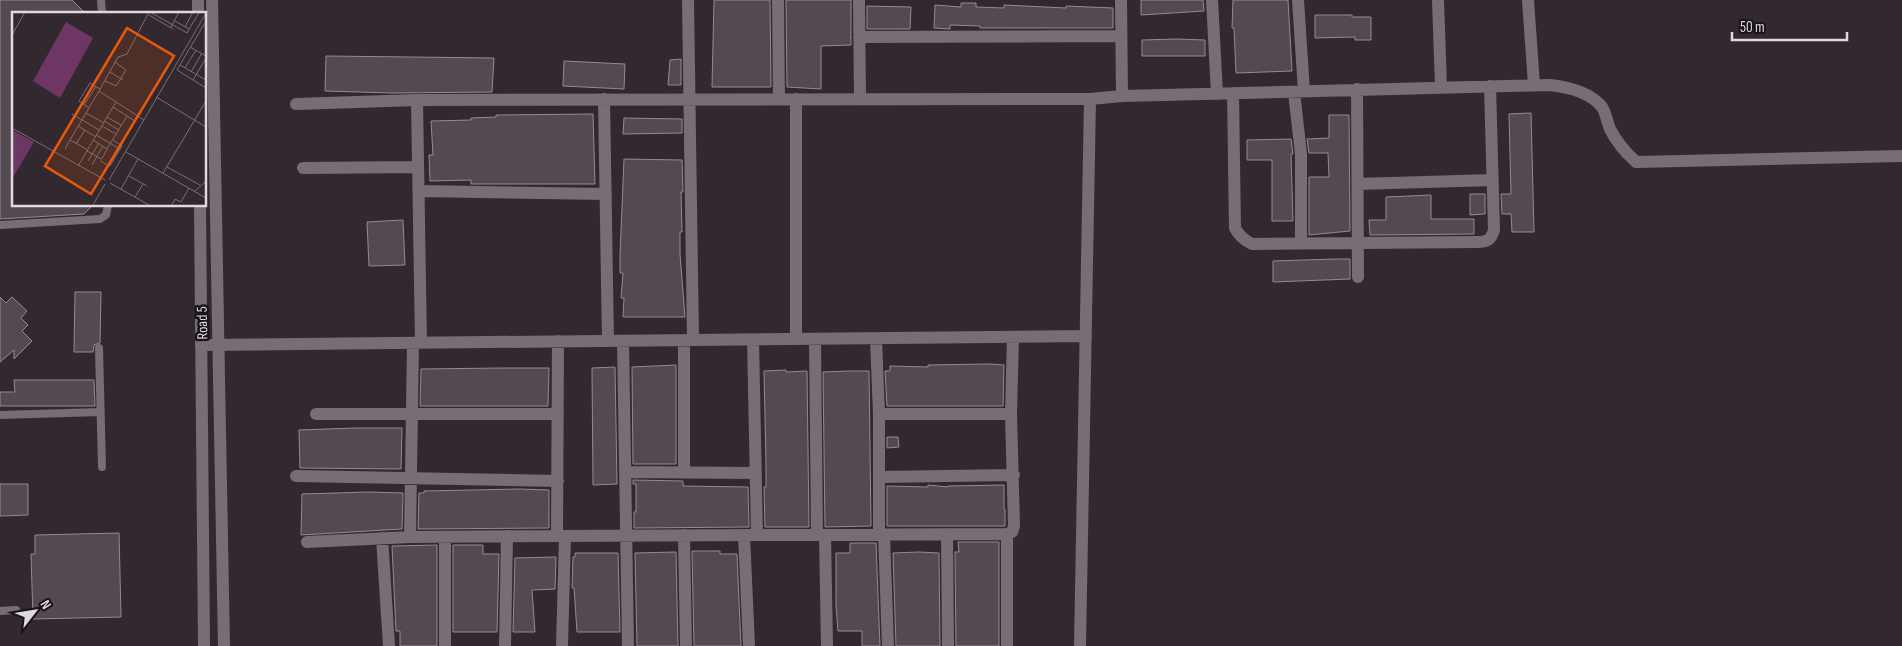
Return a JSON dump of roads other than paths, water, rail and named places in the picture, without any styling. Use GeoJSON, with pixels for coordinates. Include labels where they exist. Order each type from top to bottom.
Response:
{"type":"FeatureCollection","features":[{"type":"Feature","properties":{"kind":"street","name":"Road 5"},"geometry":{"type":"LineString","coordinates":[[212,0],[224,646]]}},
{"type":"Feature","properties":{"kind":"street"},"geometry":{"type":"LineString","coordinates":[[684,472],[689,340],[690,99],[688,0]]}},
{"type":"Feature","properties":{"kind":"street"},"geometry":{"type":"LineString","coordinates":[[778,0],[779,99]]}},
{"type":"Feature","properties":{"kind":"street"},"geometry":{"type":"LineString","coordinates":[[859,0],[860,99]]}},
{"type":"Feature","properties":{"kind":"street"},"geometry":{"type":"LineString","coordinates":[[1121,0],[1122,96]]}},
{"type":"Feature","properties":{"kind":"street"},"geometry":{"type":"LineString","coordinates":[[1212,0],[1217,94]]}},
{"type":"Feature","properties":{"kind":"street"},"geometry":{"type":"LineString","coordinates":[[1298,0],[1301,243]]}},
{"type":"Feature","properties":{"kind":"street"},"geometry":{"type":"LineString","coordinates":[[1438,0],[1441,88]]}},
{"type":"Feature","properties":{"kind":"street"},"geometry":{"type":"LineString","coordinates":[[1528,0],[1534,85]]}},
{"type":"Feature","properties":{"kind":"street"},"geometry":{"type":"LineString","coordinates":[[859,37],[1121,36]]}},
{"type":"Feature","properties":{"kind":"street"},"geometry":{"type":"LineString","coordinates":[[296,104],[417,100],[1090,99],[1122,96],[1550,84],[1568,88],[1588,96],[1603,108],[1620,148],[1636,162],[1902,156]]}},
{"type":"Feature","properties":{"kind":"street"},"geometry":{"type":"LineString","coordinates":[[1233,93],[1235,228],[1239,235],[1252,244],[1486,242],[1492,238],[1494,230],[1490,86]]}},
{"type":"Feature","properties":{"kind":"street"},"geometry":{"type":"LineString","coordinates":[[1357,90],[1358,277]]}},
{"type":"Feature","properties":{"kind":"street"},"geometry":{"type":"LineString","coordinates":[[604,99],[608,341]]}},
{"type":"Feature","properties":{"kind":"street"},"geometry":{"type":"LineString","coordinates":[[796,99],[796,339]]}},
{"type":"Feature","properties":{"kind":"street"},"geometry":{"type":"LineString","coordinates":[[1080,646],[1090,99]]}},
{"type":"Feature","properties":{"kind":"street"},"geometry":{"type":"LineString","coordinates":[[410,537],[412,413],[417,343],[419,191],[417,100]]}},
{"type":"Feature","properties":{"kind":"street"},"geometry":{"type":"LineString","coordinates":[[303,168],[418,167]]}},
{"type":"Feature","properties":{"kind":"street"},"geometry":{"type":"LineString","coordinates":[[1358,184],[1492,180]]}},
{"type":"Feature","properties":{"kind":"street"},"geometry":{"type":"LineString","coordinates":[[419,191],[606,194]]}},
{"type":"Feature","properties":{"kind":"street","name":"Road 5"},"geometry":{"type":"LineString","coordinates":[[200,206],[204,646]]}},
{"type":"Feature","properties":{"kind":"street"},"geometry":{"type":"LineString","coordinates":[[201,345],[1086,336]]}},
{"type":"Feature","properties":{"kind":"street"},"geometry":{"type":"LineString","coordinates":[[307,542],[410,537],[1007,534],[1012,532],[1014,526],[1011,414],[1013,337]]}},
{"type":"Feature","properties":{"kind":"street"},"geometry":{"type":"LineString","coordinates":[[816,339],[821,535],[827,646]]}},
{"type":"Feature","properties":{"kind":"street"},"geometry":{"type":"LineString","coordinates":[[876,339],[880,414],[879,477],[888,646]]}},
{"type":"Feature","properties":{"kind":"street"},"geometry":{"type":"LineString","coordinates":[[749,646],[750,535],[755,473],[753,340]]}},
{"type":"Feature","properties":{"kind":"street"},"geometry":{"type":"LineString","coordinates":[[558,341],[558,481],[561,536],[562,646]]}},
{"type":"Feature","properties":{"kind":"street"},"geometry":{"type":"LineString","coordinates":[[623,341],[628,646]]}},
{"type":"Feature","properties":{"kind":"street"},"geometry":{"type":"LineString","coordinates":[[316,414],[558,414]]}},
{"type":"Feature","properties":{"kind":"street"},"geometry":{"type":"LineString","coordinates":[[880,414],[1011,414]]}},
{"type":"Feature","properties":{"kind":"street"},"geometry":{"type":"LineString","coordinates":[[625,472],[755,473]]}},
{"type":"Feature","properties":{"kind":"street"},"geometry":{"type":"LineString","coordinates":[[879,477],[1014,475]]}},
{"type":"Feature","properties":{"kind":"street"},"geometry":{"type":"LineString","coordinates":[[296,476],[558,481]]}},
{"type":"Feature","properties":{"kind":"street"},"geometry":{"type":"LineString","coordinates":[[947,534],[948,646]]}},
{"type":"Feature","properties":{"kind":"street"},"geometry":{"type":"LineString","coordinates":[[1007,534],[1007,646]]}},
{"type":"Feature","properties":{"kind":"street"},"geometry":{"type":"LineString","coordinates":[[684,535],[686,646]]}},
{"type":"Feature","properties":{"kind":"street"},"geometry":{"type":"LineString","coordinates":[[505,646],[507,536]]}},
{"type":"Feature","properties":{"kind":"street"},"geometry":{"type":"LineString","coordinates":[[445,537],[445,646]]}},
{"type":"Feature","properties":{"kind":"street"},"geometry":{"type":"LineString","coordinates":[[382,538],[389,646]]}},
{"type":"Feature","properties":{"kind":"lane"},"geometry":{"type":"LineString","coordinates":[[0,224],[100,219],[106,215],[108,206]]}},
{"type":"Feature","properties":{"kind":"lane"},"geometry":{"type":"LineString","coordinates":[[99,348],[102,467]]}},
{"type":"Feature","properties":{"kind":"lane"},"geometry":{"type":"LineString","coordinates":[[0,415],[100,412]]}},
{"type":"Feature","properties":{"kind":"lane"},"geometry":{"type":"LineString","coordinates":[[0,611],[16,610]]}}]}
